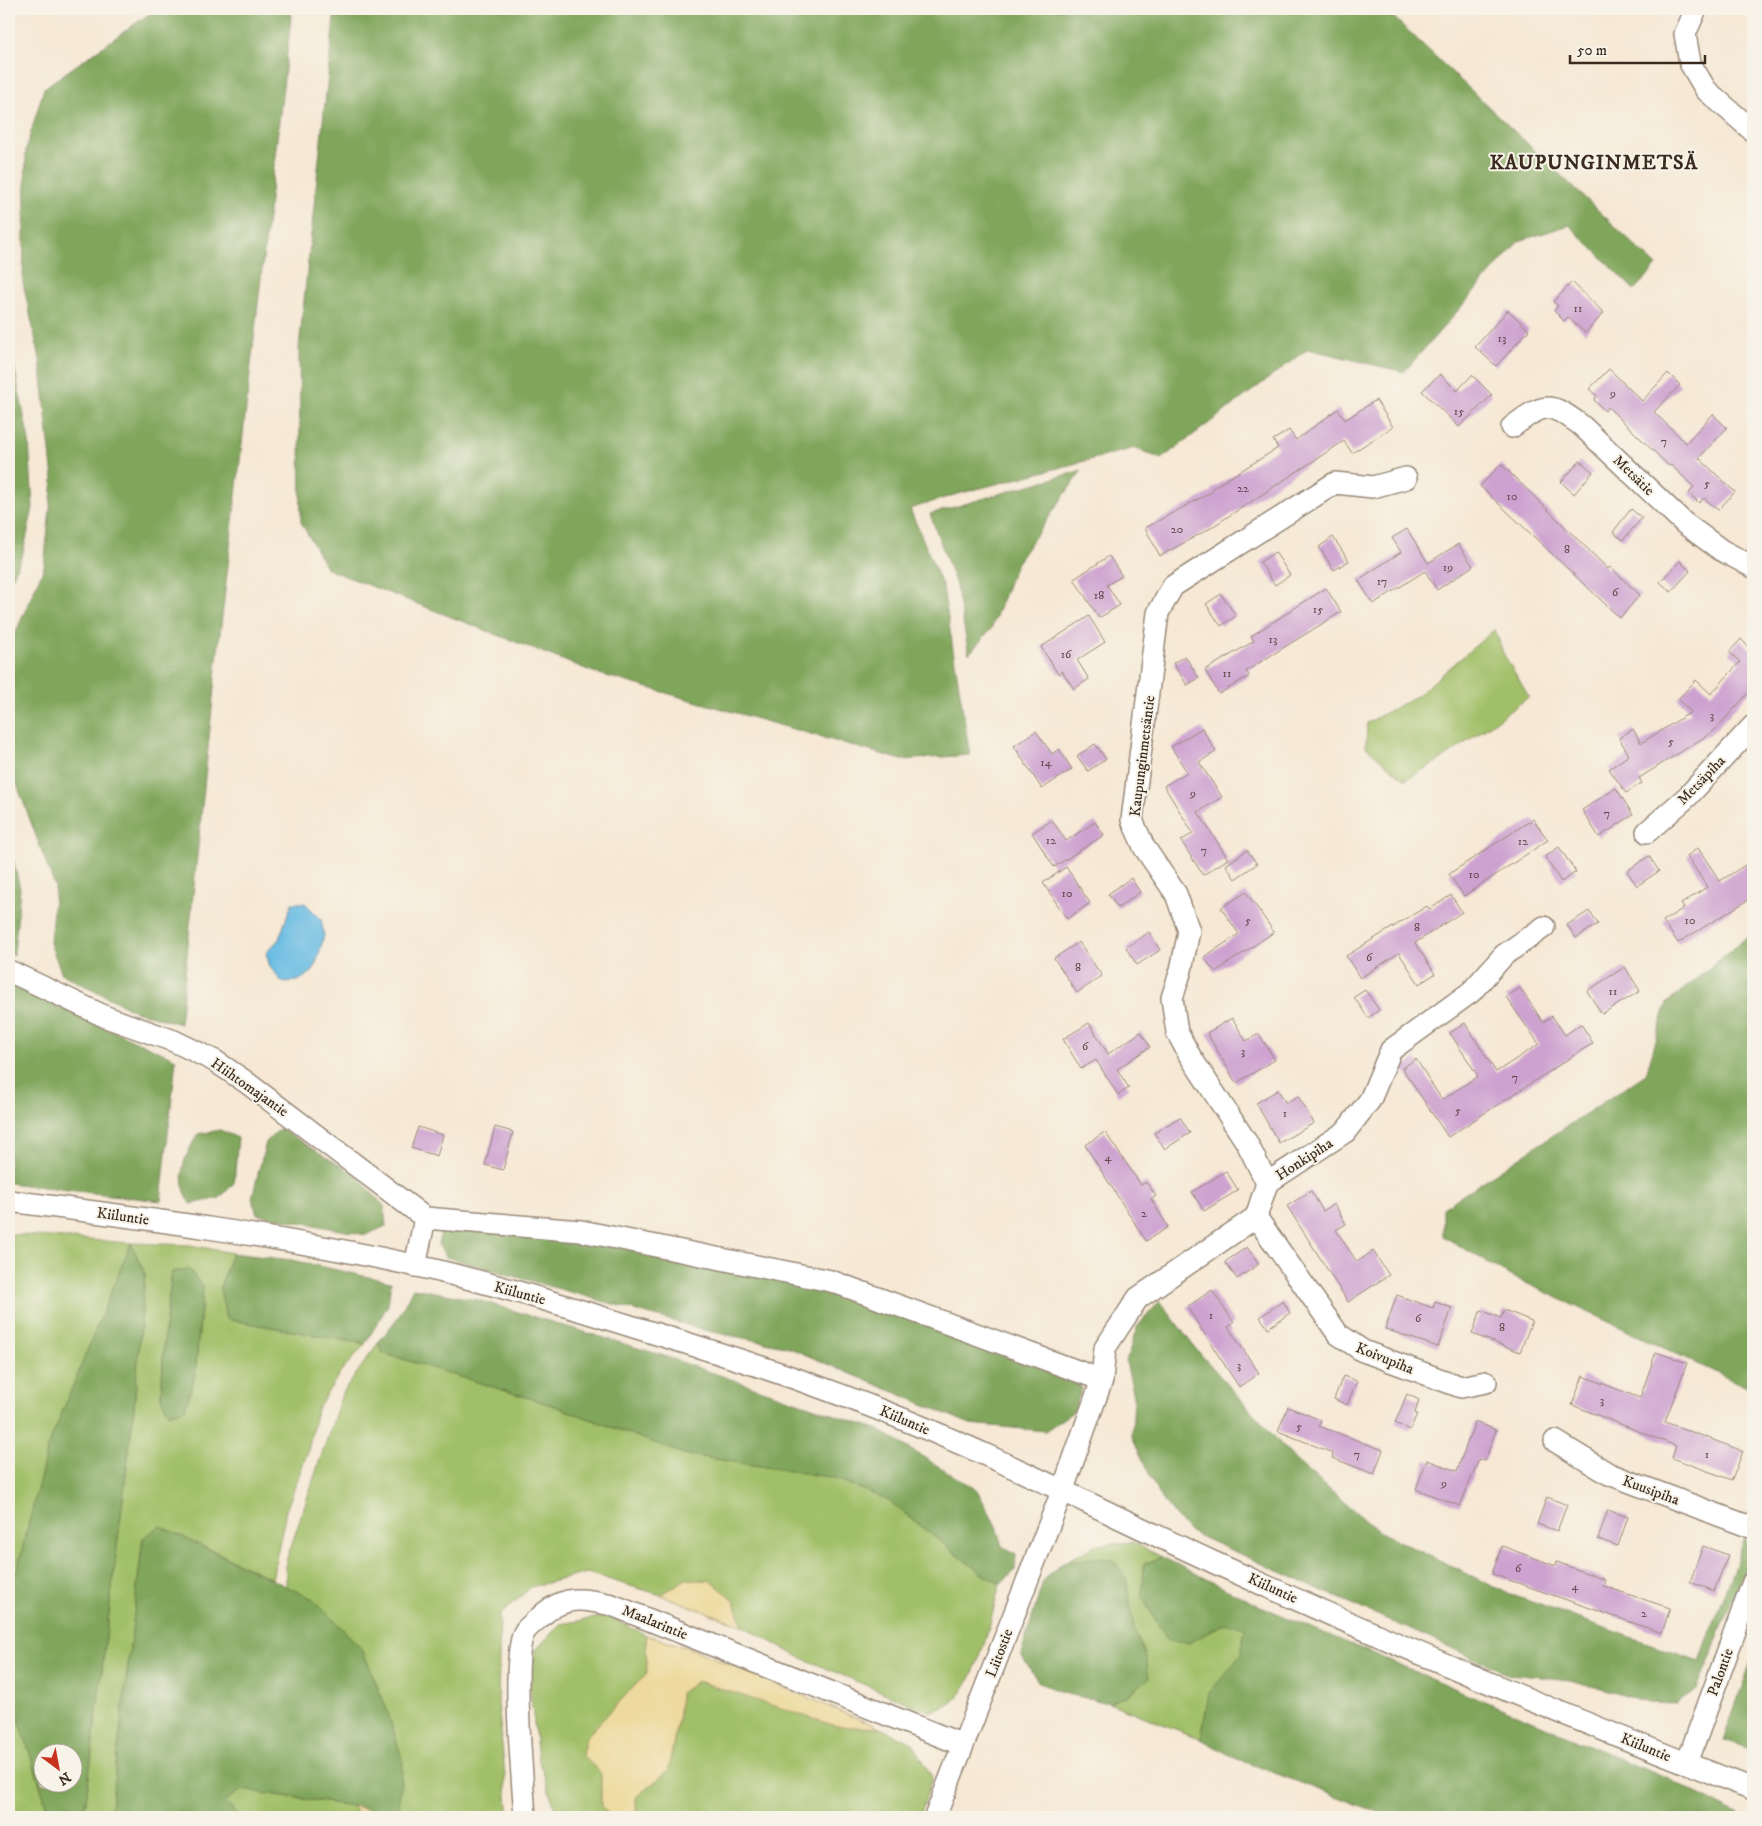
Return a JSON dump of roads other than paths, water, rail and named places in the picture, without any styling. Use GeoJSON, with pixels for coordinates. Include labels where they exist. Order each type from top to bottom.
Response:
{"type":"FeatureCollection","features":[{"type":"Feature","properties":{"kind":"street"},"geometry":{"type":"LineString","coordinates":[[1696,9],[1685,34],[1690,63],[1706,90],[1753,131]]}},
{"type":"Feature","properties":{"kind":"street","name":"Metsätie"},"geometry":{"type":"LineString","coordinates":[[1512,427],[1537,409],[1552,409],[1567,415],[1582,426],[1684,523],[1721,550],[1753,567]]}},
{"type":"Feature","properties":{"kind":"street","name":"Kaupunginmetsäntie"},"geometry":{"type":"LineString","coordinates":[[1267,1183],[1247,1143],[1190,1056],[1177,1032],[1172,998],[1181,970],[1189,931],[1176,894],[1144,847],[1132,820],[1158,613],[1173,586],[1335,483],[1373,488],[1406,478]]}},
{"type":"Feature","properties":{"kind":"street","name":"Metsäpiha"},"geometry":{"type":"LineString","coordinates":[[1647,832],[1688,796],[1753,726]]}},
{"type":"Feature","properties":{"kind":"street","name":"Honkipiha"},"geometry":{"type":"LineString","coordinates":[[1256,1217],[1267,1183],[1346,1132],[1370,1100],[1390,1050],[1471,992],[1504,955],[1544,927]]}},
{"type":"Feature","properties":{"kind":"street","name":"Hiihtomajantie"},"geometry":{"type":"LineString","coordinates":[[9,971],[106,1017],[174,1041],[215,1061],[246,1082],[426,1218]]}},
{"type":"Feature","properties":{"kind":"street","name":"Kiiluntie"},"geometry":{"type":"LineString","coordinates":[[9,1201],[142,1218],[299,1243],[415,1266],[545,1300],[697,1346],[845,1397],[989,1455],[1210,1560],[1446,1665],[1753,1789]]}},
{"type":"Feature","properties":{"kind":"street"},"geometry":{"type":"LineString","coordinates":[[1063,1489],[1102,1380],[1105,1348],[1138,1298],[1256,1217]]}},
{"type":"Feature","properties":{"kind":"street","name":"Koivupiha"},"geometry":{"type":"LineString","coordinates":[[1256,1217],[1338,1334],[1349,1343],[1363,1351],[1461,1387],[1486,1382]]}},
{"type":"Feature","properties":{"kind":"street"},"geometry":{"type":"LineString","coordinates":[[415,1266],[426,1218],[581,1230],[830,1281],[1102,1380]]}},
{"type":"Feature","properties":{"kind":"street","name":"Kuusipiha"},"geometry":{"type":"LineString","coordinates":[[1555,1441],[1609,1474],[1753,1528]]}},
{"type":"Feature","properties":{"kind":"street","name":"Liitostie"},"geometry":{"type":"LineString","coordinates":[[935,1817],[1063,1489]]}},
{"type":"Feature","properties":{"kind":"street","name":"Palontie"},"geometry":{"type":"LineString","coordinates":[[1687,1763],[1753,1582]]}},
{"type":"Feature","properties":{"kind":"street","name":"Maalarintie"},"geometry":{"type":"LineString","coordinates":[[525,1817],[517,1664],[524,1632],[549,1608],[581,1598],[612,1605],[964,1744]]}},
{"type":"Feature","properties":{"kind":"water"},"geometry":{"type":"Polygon","coordinates":[[[292,903],[305,903],[321,919],[324,935],[312,972],[298,981],[282,982],[270,967],[266,953],[279,939],[292,903]]]}},
{"type":"Feature","properties":{"kind":"district","name":"KAUPUNGINMETSÄ"},"geometry":{"type":"Point","coordinates":[1594,162]}}]}
